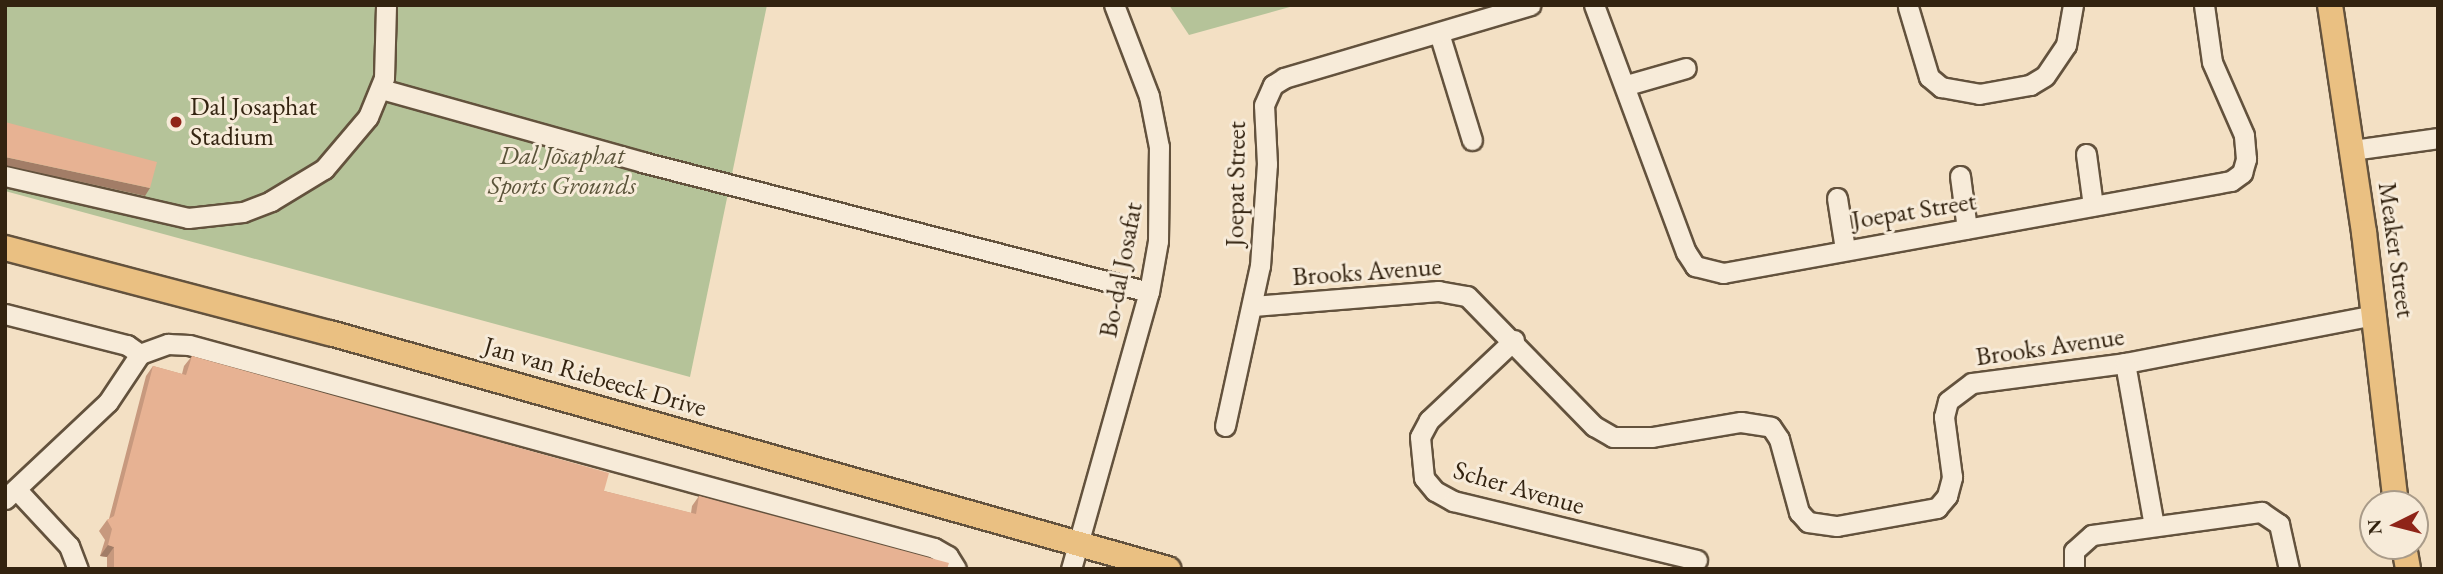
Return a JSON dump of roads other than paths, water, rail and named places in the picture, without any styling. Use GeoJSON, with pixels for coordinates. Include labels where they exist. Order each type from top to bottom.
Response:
{"type":"FeatureCollection","features":[{"type":"Feature","properties":{"kind":"main road","name":"Meaker Street"},"geometry":{"type":"LineString","coordinates":[[2330,5],[2375,314],[2394,490]]}},
{"type":"Feature","properties":{"kind":"main road","name":"Jan van Riebeeck Drive"},"geometry":{"type":"LineString","coordinates":[[5,248],[330,334],[1168,569]]}},
{"type":"Feature","properties":{"kind":"street"},"geometry":{"type":"LineString","coordinates":[[5,176],[188,218],[243,212],[293,190],[324,169],[360,130],[381,89],[388,38],[386,5]]}},
{"type":"Feature","properties":{"kind":"street","name":"Bo-dal Josafat"},"geometry":{"type":"LineString","coordinates":[[1072,569],[1149,292],[1162,197],[1159,147],[1149,96],[1114,5]]}},
{"type":"Feature","properties":{"kind":"street","name":"Joepat Street"},"geometry":{"type":"LineString","coordinates":[[1225,426],[1253,306],[1264,230],[1264,105],[1273,85],[1284,78],[1530,5]]}},
{"type":"Feature","properties":{"kind":"street","name":"Joepat Street"},"geometry":{"type":"LineString","coordinates":[[1594,5],[1627,85],[1686,252],[1695,266],[1723,273],[1845,249],[2218,185],[2242,173],[2244,135],[2212,62],[2204,5]]}},
{"type":"Feature","properties":{"kind":"street"},"geometry":{"type":"LineString","coordinates":[[1908,7],[1929,77],[1941,87],[1979,94],[2030,85],[2045,76],[2066,45],[2073,5]]}},
{"type":"Feature","properties":{"kind":"street"},"geometry":{"type":"LineString","coordinates":[[1439,33],[1472,140]]}},
{"type":"Feature","properties":{"kind":"street"},"geometry":{"type":"LineString","coordinates":[[1627,85],[1686,68]]}},
{"type":"Feature","properties":{"kind":"street"},"geometry":{"type":"LineString","coordinates":[[381,89],[695,176],[1149,292]]}},
{"type":"Feature","properties":{"kind":"street"},"geometry":{"type":"LineString","coordinates":[[2352,150],[2438,138]]}},
{"type":"Feature","properties":{"kind":"street"},"geometry":{"type":"LineString","coordinates":[[2086,154],[2094,206]]}},
{"type":"Feature","properties":{"kind":"street"},"geometry":{"type":"LineString","coordinates":[[1960,177],[1968,229]]}},
{"type":"Feature","properties":{"kind":"street"},"geometry":{"type":"LineString","coordinates":[[1837,198],[1845,249]]}},
{"type":"Feature","properties":{"kind":"street","name":"Brooks Avenue"},"geometry":{"type":"LineString","coordinates":[[1253,306],[1452,292],[1480,304],[1594,426],[1613,437],[1652,437],[1741,422],[1771,427],[1779,439],[1799,512],[1818,525],[1923,514],[1937,508],[1947,496],[1952,477],[1944,416],[1958,390],[1972,383],[2125,363],[2375,314]]}},
{"type":"Feature","properties":{"kind":"street"},"geometry":{"type":"LineString","coordinates":[[5,314],[127,345],[140,354]]}},
{"type":"Feature","properties":{"kind":"street","name":"Scher Avenue"},"geometry":{"type":"LineString","coordinates":[[1514,340],[1429,420],[1420,437],[1423,478],[1435,491],[1453,501],[1697,560]]}},
{"type":"Feature","properties":{"kind":"street"},"geometry":{"type":"LineString","coordinates":[[78,569],[69,546],[11,494],[108,402],[140,354],[168,344],[202,349],[934,548],[948,556],[956,569]]}},
{"type":"Feature","properties":{"kind":"street"},"geometry":{"type":"LineString","coordinates":[[2125,363],[2154,525]]}},
{"type":"Feature","properties":{"kind":"street"},"geometry":{"type":"LineString","coordinates":[[2074,569],[2074,551],[2080,541],[2154,525],[2261,512],[2279,524],[2289,569]]}},
{"type":"Feature","properties":{"kind":"place","name":"Dal Josaphat Stadium"},"geometry":{"type":"Point","coordinates":[176,122]}},
{"type":"Feature","properties":{"kind":"park label","name":"Dal Josaphat Sports Grounds"},"geometry":{"type":"Point","coordinates":[562,171]}}]}
